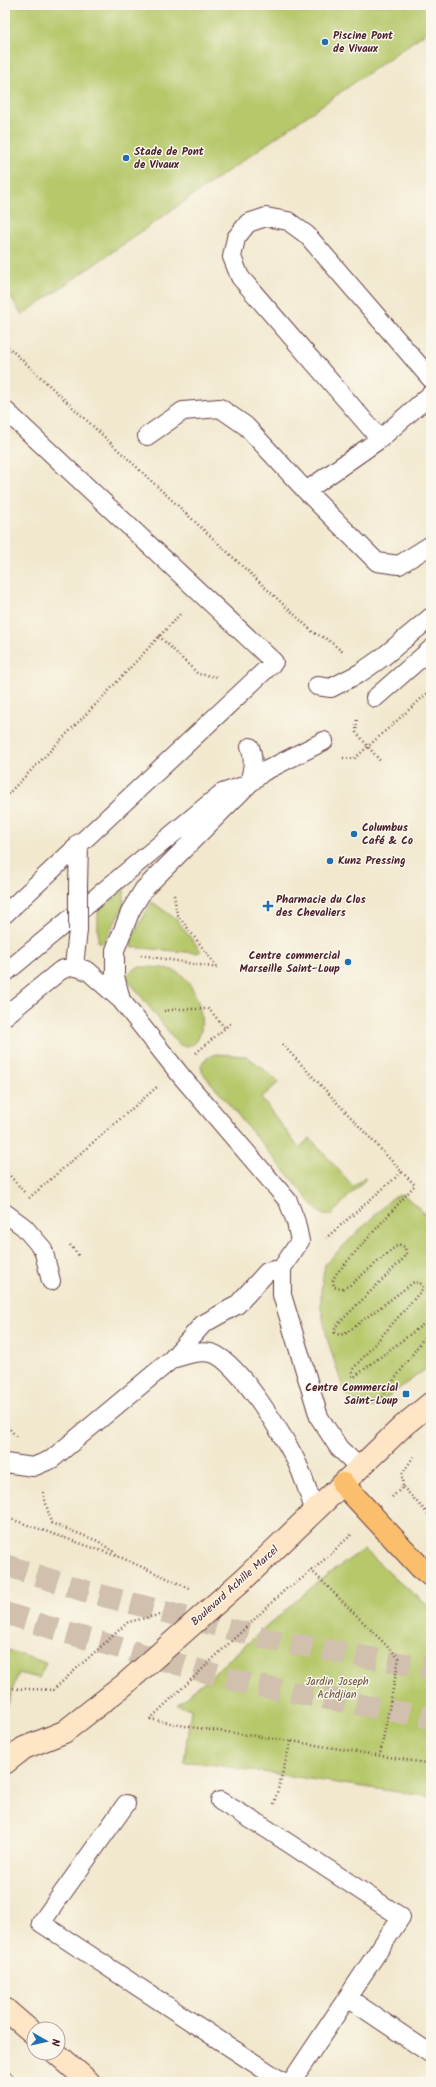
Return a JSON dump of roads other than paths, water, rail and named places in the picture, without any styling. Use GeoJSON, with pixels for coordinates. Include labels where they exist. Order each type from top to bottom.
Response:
{"type":"FeatureCollection","features":[{"type":"Feature","properties":{"kind":"highway"},"geometry":{"type":"LineString","coordinates":[[343,1484],[420,1568],[431,1576]]}},
{"type":"Feature","properties":{"kind":"main road","name":"Boulevard Achille Marcel"},"geometry":{"type":"LineString","coordinates":[[5,1763],[15,1748],[64,1732],[124,1685],[246,1577],[403,1426],[431,1403]]}},
{"type":"Feature","properties":{"kind":"main road"},"geometry":{"type":"LineString","coordinates":[[5,2009],[26,2027]]}},
{"type":"Feature","properties":{"kind":"main road"},"geometry":{"type":"LineString","coordinates":[[65,2061],[89,2082]]}},
{"type":"Feature","properties":{"kind":"lane"},"geometry":{"type":"LineString","coordinates":[[380,439],[240,277],[232,257],[236,238],[248,223],[266,217],[288,221],[307,235],[431,379]]}},
{"type":"Feature","properties":{"kind":"lane"},"geometry":{"type":"LineString","coordinates":[[306,491],[380,439],[431,394]]}},
{"type":"Feature","properties":{"kind":"lane"},"geometry":{"type":"LineString","coordinates":[[147,436],[183,411],[220,408],[246,426],[306,491],[377,562],[399,565],[431,545]]}},
{"type":"Feature","properties":{"kind":"lane"},"geometry":{"type":"LineString","coordinates":[[5,410],[274,662],[5,914]]}},
{"type":"Feature","properties":{"kind":"lane"},"geometry":{"type":"LineString","coordinates":[[317,686],[330,688],[360,673],[383,657],[431,617]]}},
{"type":"Feature","properties":{"kind":"lane"},"geometry":{"type":"LineString","coordinates":[[375,698],[431,649]]}},
{"type":"Feature","properties":{"kind":"lane"},"geometry":{"type":"LineString","coordinates":[[121,1000],[115,976],[115,950],[131,910],[144,889],[249,784],[263,772],[324,741]]}},
{"type":"Feature","properties":{"kind":"lane"},"geometry":{"type":"LineString","coordinates":[[249,784],[253,765],[253,754],[250,747]]}},
{"type":"Feature","properties":{"kind":"lane"},"geometry":{"type":"LineString","coordinates":[[5,973],[222,793],[249,784]]}},
{"type":"Feature","properties":{"kind":"lane"},"geometry":{"type":"LineString","coordinates":[[74,966],[78,930],[79,844]]}},
{"type":"Feature","properties":{"kind":"lane"},"geometry":{"type":"LineString","coordinates":[[131,910],[132,881]]}},
{"type":"Feature","properties":{"kind":"lane"},"geometry":{"type":"LineString","coordinates":[[5,1016],[61,970],[74,966],[88,971],[121,1000],[176,1070],[288,1200],[296,1222],[300,1241],[282,1268],[282,1295],[319,1417],[339,1448],[360,1468]]}},
{"type":"Feature","properties":{"kind":"lane"},"geometry":{"type":"LineString","coordinates":[[5,1213],[24,1227],[43,1249],[51,1281]]}},
{"type":"Feature","properties":{"kind":"lane"},"geometry":{"type":"LineString","coordinates":[[5,1230],[24,1227]]}},
{"type":"Feature","properties":{"kind":"lane"},"geometry":{"type":"LineString","coordinates":[[5,1463],[33,1467],[52,1459],[172,1359],[203,1324],[237,1305],[267,1272],[282,1268]]}},
{"type":"Feature","properties":{"kind":"lane"},"geometry":{"type":"LineString","coordinates":[[172,1359],[199,1352],[212,1353],[222,1358],[244,1381],[279,1429],[298,1465],[315,1511]]}},
{"type":"Feature","properties":{"kind":"lane"},"geometry":{"type":"LineString","coordinates":[[220,1801],[267,1829],[401,1917],[291,2082]]}},
{"type":"Feature","properties":{"kind":"lane"},"geometry":{"type":"LineString","coordinates":[[126,1804],[41,1923],[283,2082]]}},
{"type":"Feature","properties":{"kind":"lane"},"geometry":{"type":"LineString","coordinates":[[348,1998],[431,2054]]}},
{"type":"Feature","properties":{"kind":"tunnel"},"geometry":{"type":"LineString","coordinates":[[5,1565],[85,1591],[268,1639],[431,1669]]}},
{"type":"Feature","properties":{"kind":"tunnel"},"geometry":{"type":"LineString","coordinates":[[5,1613],[67,1633],[249,1684],[431,1718]]}},
{"type":"Feature","properties":{"kind":"place","name":"Piscine Pont de Vivaux"},"geometry":{"type":"Point","coordinates":[325,42]}},
{"type":"Feature","properties":{"kind":"place","name":"Stade de Pont de Vivaux"},"geometry":{"type":"Point","coordinates":[126,158]}},
{"type":"Feature","properties":{"kind":"place","name":"Columbus Café & Co"},"geometry":{"type":"Point","coordinates":[354,834]}},
{"type":"Feature","properties":{"kind":"place","name":"Kunz Pressing"},"geometry":{"type":"Point","coordinates":[330,861]}},
{"type":"Feature","properties":{"kind":"place","name":"Pharmacie du Clos des Chevaliers"},"geometry":{"type":"Point","coordinates":[268,906]}},
{"type":"Feature","properties":{"kind":"place","name":"Centre commercial Marseille Saint-Loup"},"geometry":{"type":"Point","coordinates":[348,962]}},
{"type":"Feature","properties":{"kind":"place","name":"Centre Commercial Saint-Loup"},"geometry":{"type":"Point","coordinates":[406,1394]}},
{"type":"Feature","properties":{"kind":"park label","name":"Jardin Joseph Achdjian"},"geometry":{"type":"Point","coordinates":[337,1688]}}]}
